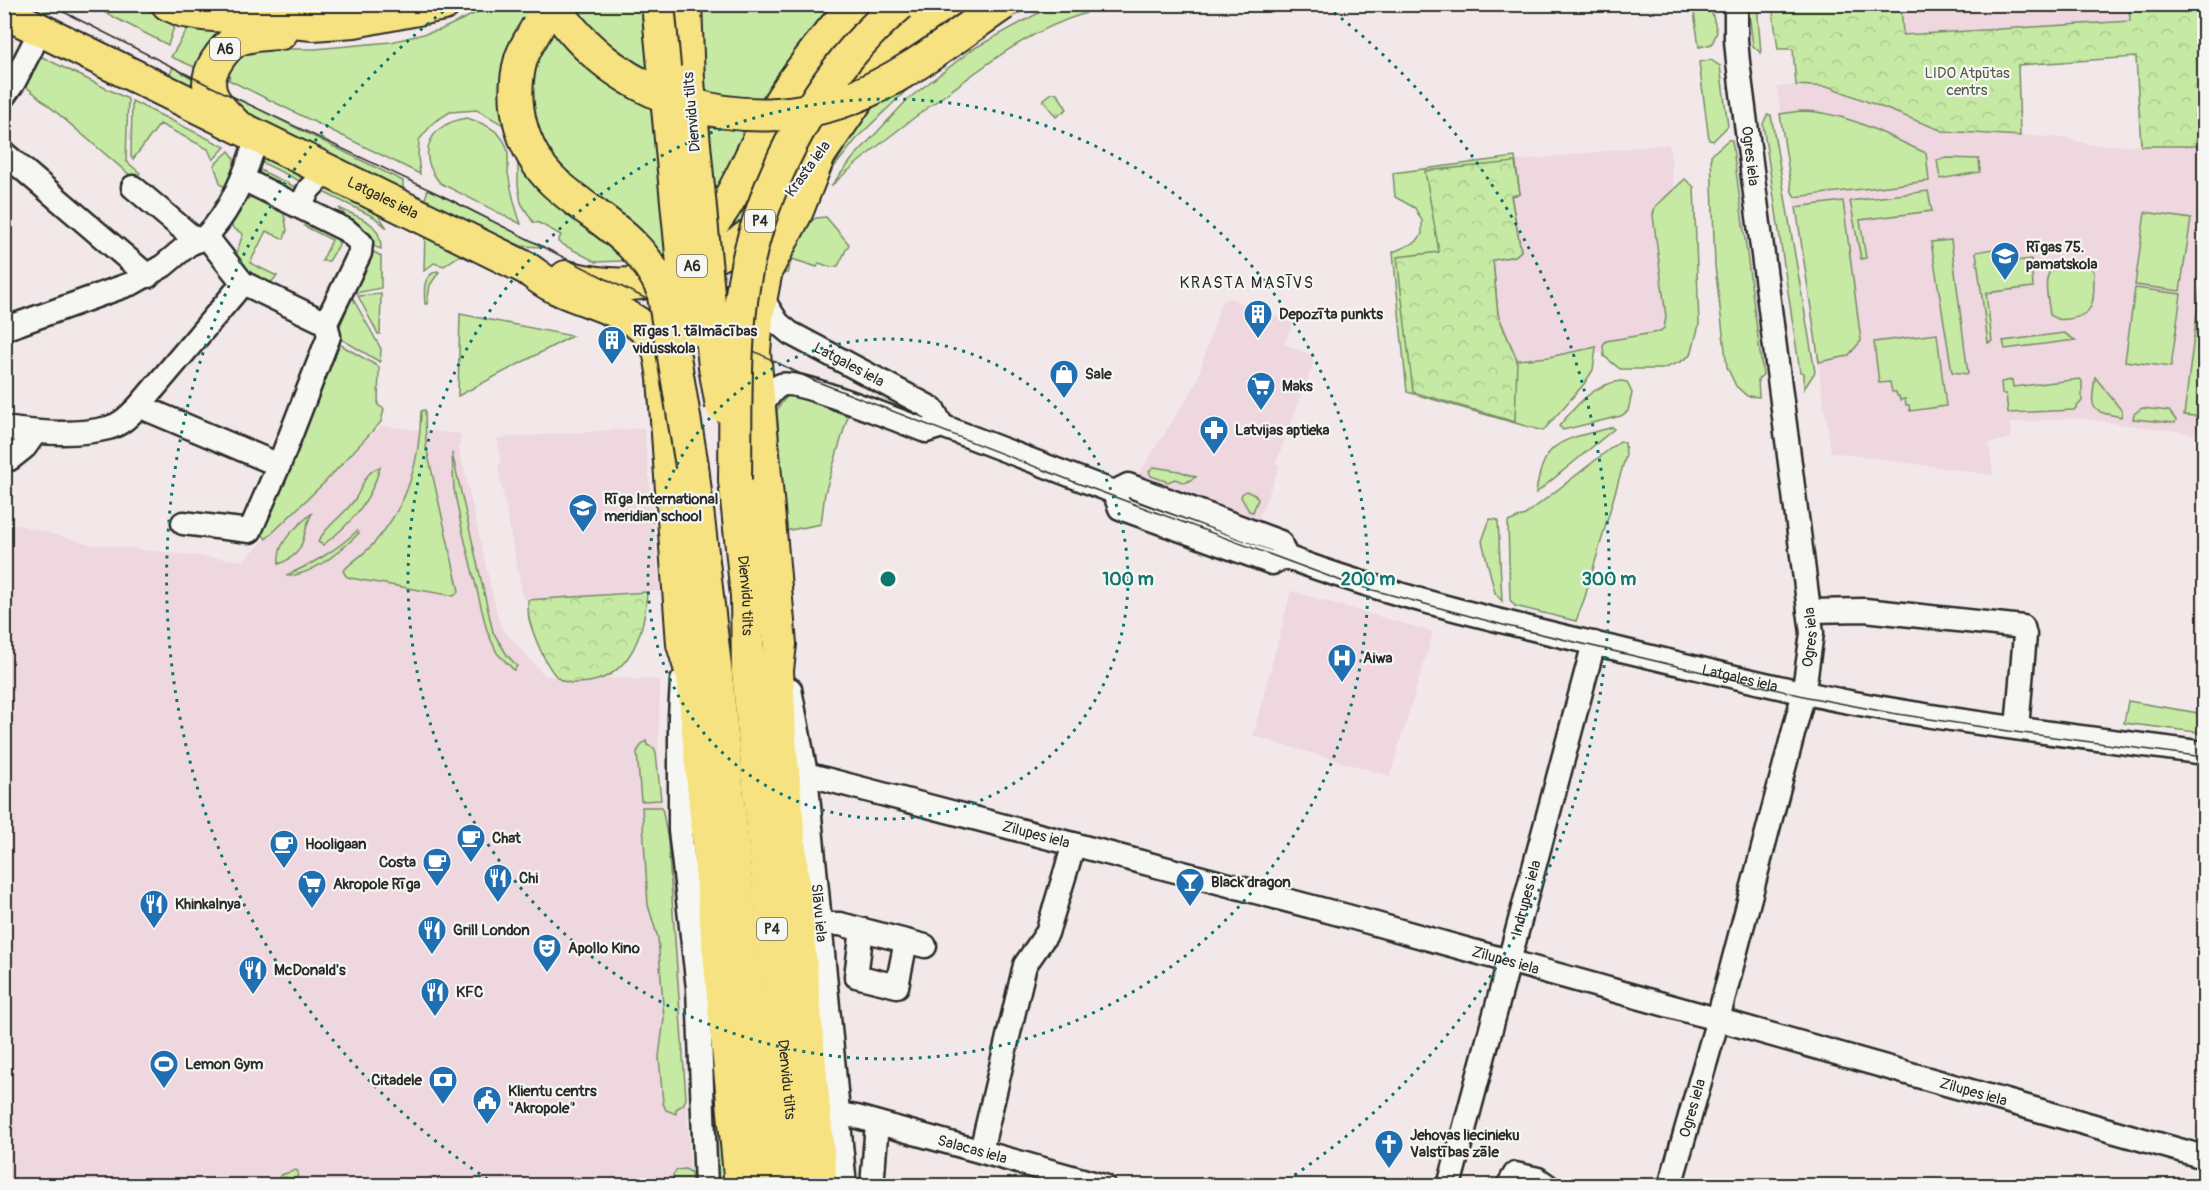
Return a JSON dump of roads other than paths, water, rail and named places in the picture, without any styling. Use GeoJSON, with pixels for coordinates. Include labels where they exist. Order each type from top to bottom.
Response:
{"type":"FeatureCollection","features":[{"type":"Feature","properties":{"kind":"highway","name":"Latgales iela"},"geometry":{"type":"LineString","coordinates":[[168,4],[203,14],[313,24],[354,21],[437,7]]}},
{"type":"Feature","properties":{"kind":"highway","name":"Dienvidu tilts"},"geometry":{"type":"LineString","coordinates":[[658,4],[685,285],[692,466],[716,675],[766,1185]]}},
{"type":"Feature","properties":{"kind":"highway","name":"Dienvidu tilts"},"geometry":{"type":"LineString","coordinates":[[685,4],[688,81],[715,367],[735,480],[747,596],[748,672],[797,1185]]}},
{"type":"Feature","properties":{"kind":"highway"},"geometry":{"type":"LineString","coordinates":[[526,268],[556,263],[585,268],[644,267],[669,257],[692,243],[720,213],[773,113],[797,74],[855,4]]}},
{"type":"Feature","properties":{"kind":"highway","name":"P4"},"geometry":{"type":"LineString","coordinates":[[735,480],[737,365],[741,310],[751,253],[770,194],[791,144],[825,89],[862,43],[900,4]]}},
{"type":"Feature","properties":{"kind":"highway","name":"Krasta iela"},"geometry":{"type":"LineString","coordinates":[[526,268],[590,282],[630,284],[654,281],[710,259],[748,236],[768,219],[794,191],[874,75],[920,27],[946,4]]}},
{"type":"Feature","properties":{"kind":"highway"},"geometry":{"type":"LineString","coordinates":[[549,12],[597,54],[650,90],[696,107],[748,115],[812,110],[861,94],[891,79],[1002,4]]}},
{"type":"Feature","properties":{"kind":"highway","name":"Latgales iela"},"geometry":{"type":"LineString","coordinates":[[4,12],[37,37],[248,131],[526,268]]}},
{"type":"Feature","properties":{"kind":"highway","name":"P4"},"geometry":{"type":"LineString","coordinates":[[549,12],[526,46],[518,76],[516,101],[525,139],[534,157],[553,181],[631,243],[655,272],[663,290],[692,466]]}},
{"type":"Feature","properties":{"kind":"highway","name":"Latgales iela"},"geometry":{"type":"LineString","coordinates":[[248,131],[219,108],[208,84],[220,55],[236,41],[257,35],[284,33],[313,24]]}},
{"type":"Feature","properties":{"kind":"highway"},"geometry":{"type":"LineString","coordinates":[[819,155],[796,213],[766,270],[760,296],[754,352],[780,644],[777,670],[780,740],[821,1185]]}},
{"type":"Feature","properties":{"kind":"highway"},"geometry":{"type":"LineString","coordinates":[[526,268],[554,287],[617,312],[642,327],[655,340],[660,353],[664,378],[683,644],[693,677],[741,1185]]}},
{"type":"Feature","properties":{"kind":"highway"},"geometry":{"type":"LineString","coordinates":[[667,445],[676,427],[694,413],[713,408],[730,410],[748,418],[753,424],[764,468]]}},
{"type":"Feature","properties":{"kind":"street","name":"Ogres iela"},"geometry":{"type":"LineString","coordinates":[[1723,4],[1736,40]]}},
{"type":"Feature","properties":{"kind":"street","name":"Ogres iela"},"geometry":{"type":"LineString","coordinates":[[1670,1185],[1718,1019],[1804,692],[1812,633],[1736,40],[1736,4]]}},
{"type":"Feature","properties":{"kind":"street"},"geometry":{"type":"LineString","coordinates":[[4,64],[37,37]]}},
{"type":"Feature","properties":{"kind":"street"},"geometry":{"type":"LineString","coordinates":[[4,96],[15,82],[37,37]]}},
{"type":"Feature","properties":{"kind":"street"},"geometry":{"type":"LineString","coordinates":[[4,329],[133,284],[201,239],[218,224],[243,179],[248,131]]}},
{"type":"Feature","properties":{"kind":"street"},"geometry":{"type":"LineString","coordinates":[[4,153],[148,276]]}},
{"type":"Feature","properties":{"kind":"street"},"geometry":{"type":"LineString","coordinates":[[300,207],[309,189],[327,171]]}},
{"type":"Feature","properties":{"kind":"street"},"geometry":{"type":"LineString","coordinates":[[183,523],[250,531],[279,465],[329,336],[326,323],[360,253],[361,243],[346,230],[243,179]]}},
{"type":"Feature","properties":{"kind":"street"},"geometry":{"type":"LineString","coordinates":[[134,187],[201,239],[243,283],[326,323]]}},
{"type":"Feature","properties":{"kind":"street"},"geometry":{"type":"LineString","coordinates":[[4,428],[58,433],[109,428],[123,421],[139,406],[243,283]]}},
{"type":"Feature","properties":{"kind":"street","name":"Latgales iela"},"geometry":{"type":"LineString","coordinates":[[760,296],[778,323],[790,333],[933,409],[942,426]]}},
{"type":"Feature","properties":{"kind":"street","name":"Latgales iela"},"geometry":{"type":"LineString","coordinates":[[760,410],[774,390],[781,385],[789,384],[810,389],[927,431],[942,426],[1114,492],[1120,508],[1272,563],[1286,557],[1347,579],[1504,622],[1804,692],[1922,715],[2205,753]]}},
{"type":"Feature","properties":{"kind":"street"},"geometry":{"type":"LineString","coordinates":[[139,406],[279,465]]}},
{"type":"Feature","properties":{"kind":"street"},"geometry":{"type":"LineString","coordinates":[[4,458],[10,459],[25,447],[35,432]]}},
{"type":"Feature","properties":{"kind":"street"},"geometry":{"type":"LineString","coordinates":[[1809,611],[1864,610],[2022,627],[2025,635],[2017,728]]}},
{"type":"Feature","properties":{"kind":"street","name":"Indrupes iela"},"geometry":{"type":"LineString","coordinates":[[1449,1185],[1594,643]]}},
{"type":"Feature","properties":{"kind":"street"},"geometry":{"type":"LineString","coordinates":[[683,644],[680,716],[680,830],[698,988],[706,1185]]}},
{"type":"Feature","properties":{"kind":"street","name":"Slāvu iela"},"geometry":{"type":"LineString","coordinates":[[780,644],[806,774],[845,1185]]}},
{"type":"Feature","properties":{"kind":"street","name":"Zilupes iela"},"geometry":{"type":"LineString","coordinates":[[806,774],[1508,961],[2205,1157]]}},
{"type":"Feature","properties":{"kind":"street"},"geometry":{"type":"LineString","coordinates":[[981,1151],[1025,965],[1047,933],[1074,844]]}},
{"type":"Feature","properties":{"kind":"street"},"geometry":{"type":"LineString","coordinates":[[822,924],[840,924],[916,944],[897,986],[856,976],[862,930]]}},
{"type":"Feature","properties":{"kind":"street","name":"Salacas iela"},"geometry":{"type":"LineString","coordinates":[[838,1114],[1104,1185]]}},
{"type":"Feature","properties":{"kind":"street"},"geometry":{"type":"LineString","coordinates":[[872,1185],[877,1123]]}},
{"type":"Feature","properties":{"kind":"street"},"geometry":{"type":"LineString","coordinates":[[1508,1185],[1515,1174],[1538,1179],[1548,1185]]}},
{"type":"Feature","properties":{"kind":"tram line"},"geometry":{"type":"LineString","coordinates":[[48,4],[208,85],[451,200],[813,380],[1077,483],[1347,583],[1507,626],[1808,697],[1891,713],[2015,732],[2204,757]]}},
{"type":"Feature","properties":{"kind":"place","name":"Rīgas 75. pamatskola"},"geometry":{"type":"Point","coordinates":[2005,282]}},
{"type":"Feature","properties":{"kind":"place","name":"Depozīta punkts"},"geometry":{"type":"Point","coordinates":[1258,340]}},
{"type":"Feature","properties":{"kind":"place","name":"Rīgas 1. tālmācības vidusskola"},"geometry":{"type":"Point","coordinates":[612,366]}},
{"type":"Feature","properties":{"kind":"place","name":"Sale"},"geometry":{"type":"Point","coordinates":[1064,400]}},
{"type":"Feature","properties":{"kind":"place","name":"Maks"},"geometry":{"type":"Point","coordinates":[1261,412]}},
{"type":"Feature","properties":{"kind":"place","name":"Latvijas aptieka"},"geometry":{"type":"Point","coordinates":[1214,456]}},
{"type":"Feature","properties":{"kind":"place","name":"Rīga International meridian school"},"geometry":{"type":"Point","coordinates":[583,534]}},
{"type":"Feature","properties":{"kind":"place","name":"Aiwa"},"geometry":{"type":"Point","coordinates":[1342,684]}},
{"type":"Feature","properties":{"kind":"place","name":"Chat"},"geometry":{"type":"Point","coordinates":[471,864]}},
{"type":"Feature","properties":{"kind":"place","name":"Hooligaan"},"geometry":{"type":"Point","coordinates":[284,870]}},
{"type":"Feature","properties":{"kind":"place","name":"Costa"},"geometry":{"type":"Point","coordinates":[437,888]}},
{"type":"Feature","properties":{"kind":"place","name":"Chi"},"geometry":{"type":"Point","coordinates":[498,904]}},
{"type":"Feature","properties":{"kind":"place","name":"Black dragon"},"geometry":{"type":"Point","coordinates":[1190,908]}},
{"type":"Feature","properties":{"kind":"place","name":"Akropole Rīga"},"geometry":{"type":"Point","coordinates":[312,910]}},
{"type":"Feature","properties":{"kind":"place","name":"Khinkalnya"},"geometry":{"type":"Point","coordinates":[154,930]}},
{"type":"Feature","properties":{"kind":"place","name":"Grill London"},"geometry":{"type":"Point","coordinates":[432,956]}},
{"type":"Feature","properties":{"kind":"place","name":"Apollo Kino"},"geometry":{"type":"Point","coordinates":[547,974]}},
{"type":"Feature","properties":{"kind":"place","name":"McDonald's"},"geometry":{"type":"Point","coordinates":[253,996]}},
{"type":"Feature","properties":{"kind":"place","name":"KFC"},"geometry":{"type":"Point","coordinates":[435,1018]}},
{"type":"Feature","properties":{"kind":"place","name":"Lemon Gym"},"geometry":{"type":"Point","coordinates":[164,1090]}},
{"type":"Feature","properties":{"kind":"place","name":"Citadele"},"geometry":{"type":"Point","coordinates":[443,1106]}},
{"type":"Feature","properties":{"kind":"place","name":"Klientu centrs \"Akropole\""},"geometry":{"type":"Point","coordinates":[487,1126]}},
{"type":"Feature","properties":{"kind":"place","name":"Jehovas liecinieku Valstības zāle"},"geometry":{"type":"Point","coordinates":[1389,1170]}},
{"type":"Feature","properties":{"kind":"district","name":"KRASTA MASĪVS"},"geometry":{"type":"Point","coordinates":[1247,283]}},
{"type":"Feature","properties":{"kind":"park label","name":"LIDO Atpūtas centrs"},"geometry":{"type":"Point","coordinates":[1967,82]}}]}
